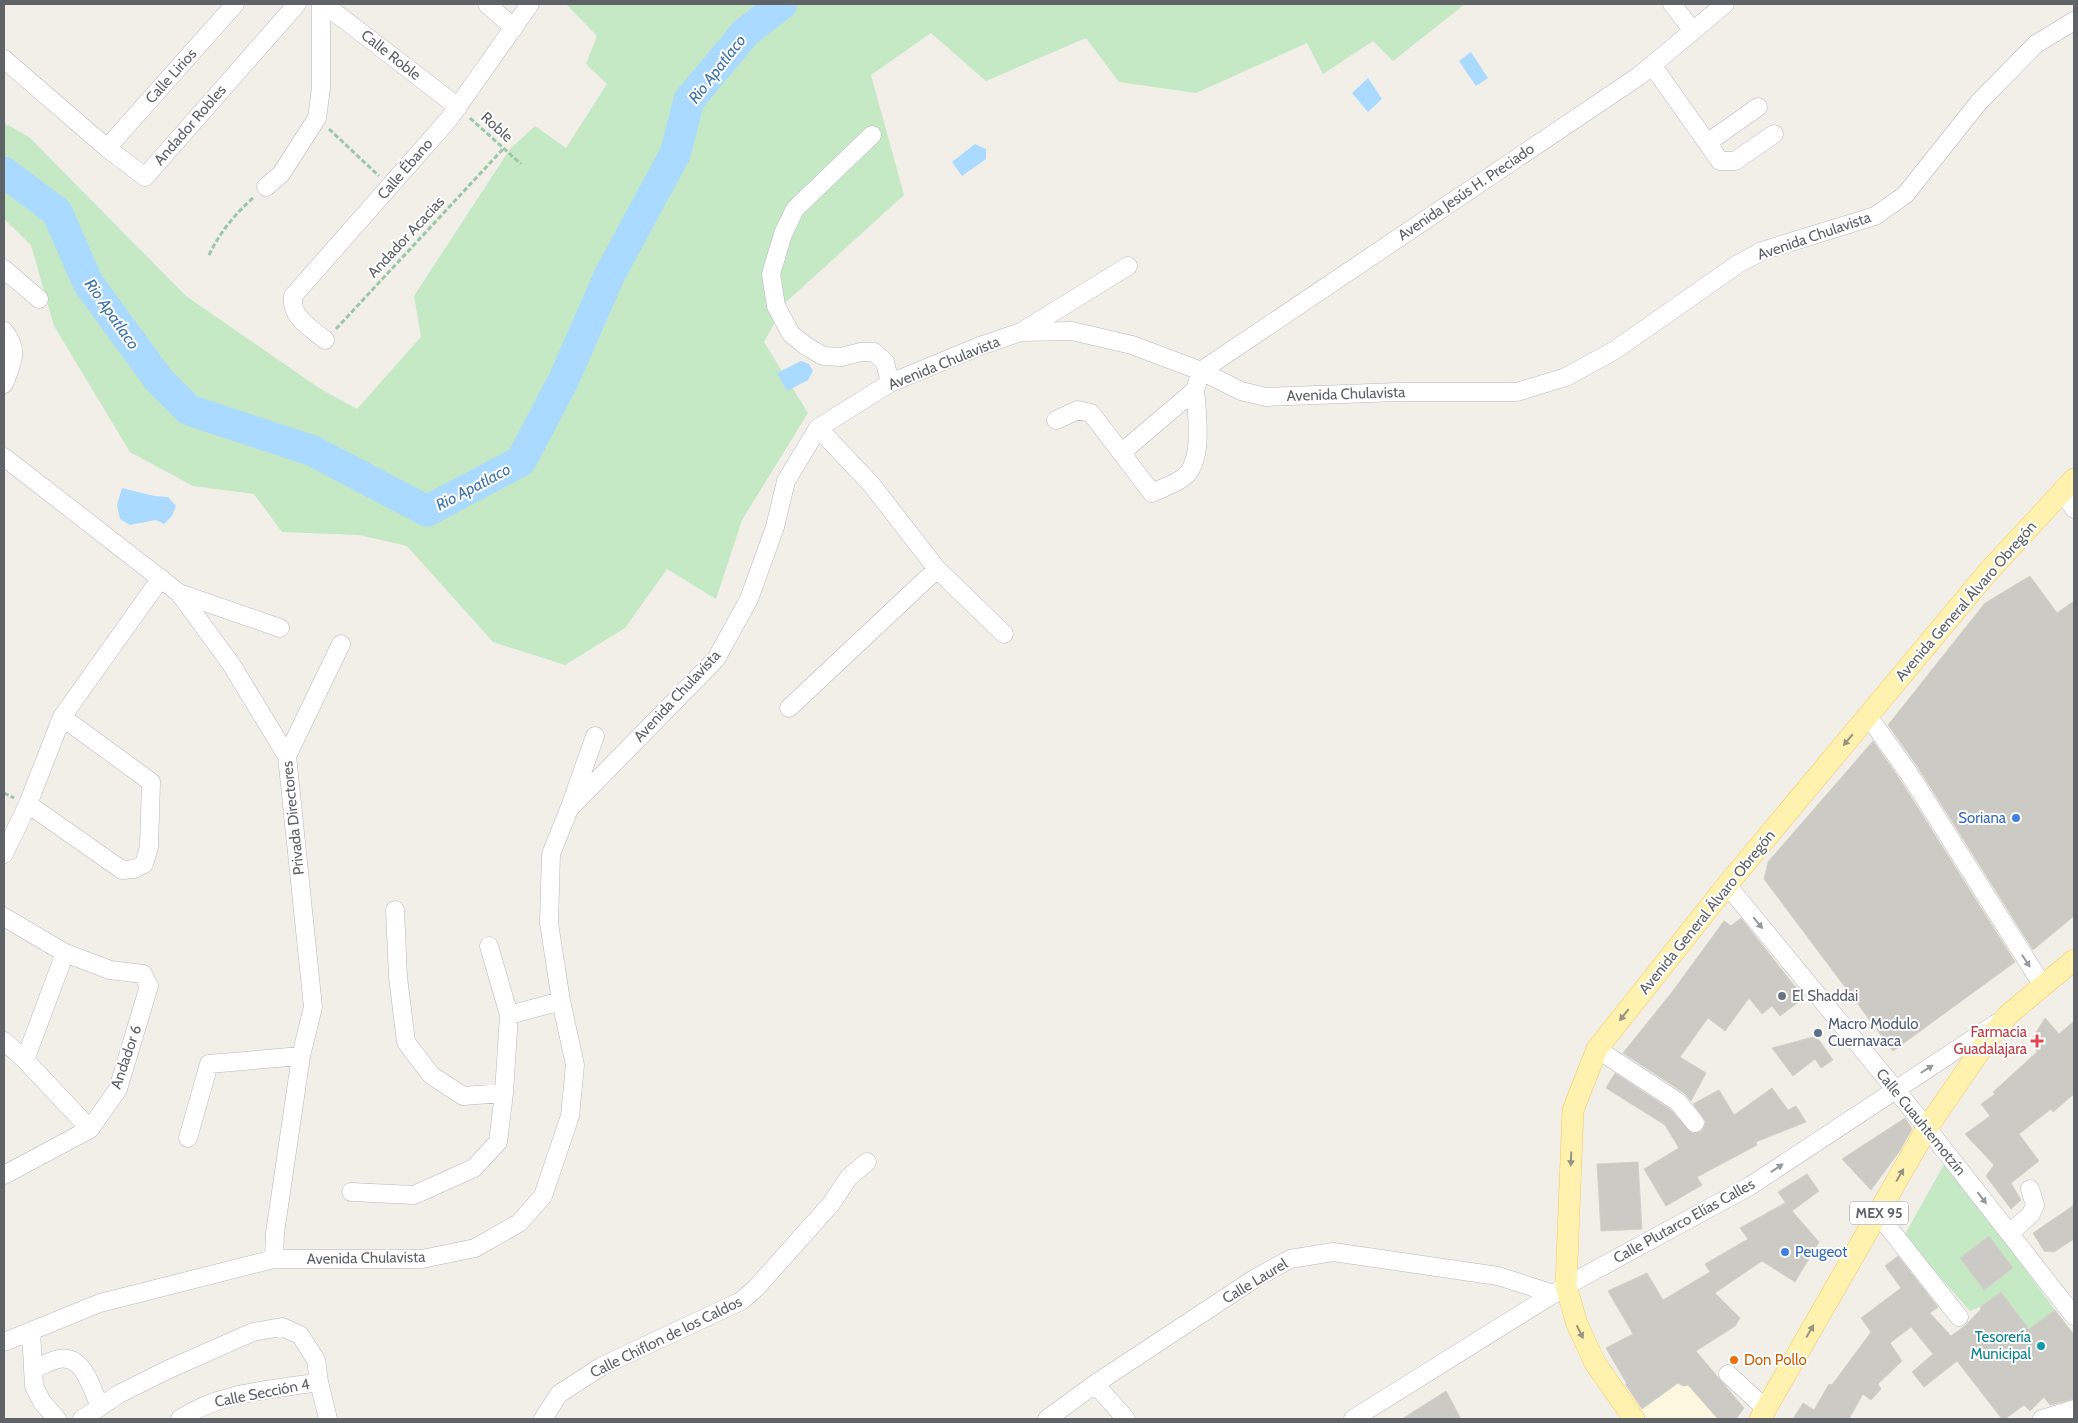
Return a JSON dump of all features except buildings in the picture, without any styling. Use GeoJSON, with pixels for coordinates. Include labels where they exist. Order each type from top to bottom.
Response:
{"type":"FeatureCollection","features":[{"type":"Feature","properties":{"kind":"main road","name":"Avenida General Álvaro Obregón"},"geometry":{"type":"LineString","coordinates":[[1634,1419],[1592,1355],[1560,1290],[1573,1110],[1597,1049],[1727,885],[1987,573],[2068,484]]}},
{"type":"Feature","properties":{"kind":"main road"},"geometry":{"type":"LineString","coordinates":[[2010,1014],[2074,960]]}},
{"type":"Feature","properties":{"kind":"main road","name":"MEX 95"},"geometry":{"type":"LineString","coordinates":[[1763,1414],[1927,1128],[1986,1042],[2010,1014]]}},
{"type":"Feature","properties":{"kind":"street","name":"Calle Lirios"},"geometry":{"type":"LineString","coordinates":[[107,148],[235,4]]}},
{"type":"Feature","properties":{"kind":"street","name":"Andador Robles"},"geometry":{"type":"LineString","coordinates":[[4,60],[107,148],[145,177],[297,4]]}},
{"type":"Feature","properties":{"kind":"street","name":"Calle Roble"},"geometry":{"type":"LineString","coordinates":[[322,4],[458,107]]}},
{"type":"Feature","properties":{"kind":"street"},"geometry":{"type":"LineString","coordinates":[[266,186],[280,174],[317,118],[321,88],[322,4]]}},
{"type":"Feature","properties":{"kind":"street"},"geometry":{"type":"LineString","coordinates":[[487,4],[514,28]]}},
{"type":"Feature","properties":{"kind":"street","name":"Calle Ébano"},"geometry":{"type":"LineString","coordinates":[[325,340],[296,315],[292,305],[293,296],[458,107],[530,4]]}},
{"type":"Feature","properties":{"kind":"street"},"geometry":{"type":"LineString","coordinates":[[1672,4],[1693,31]]}},
{"type":"Feature","properties":{"kind":"street","name":"Avenida Jesús H. Preciado"},"geometry":{"type":"LineString","coordinates":[[1201,371],[1630,81],[1693,31],[1720,6]]}},
{"type":"Feature","properties":{"kind":"street","name":"Avenida Chulavista"},"geometry":{"type":"LineString","coordinates":[[4,1342],[100,1303],[274,1259],[422,1259],[475,1248],[519,1222],[543,1196],[570,1116],[575,1065],[561,1001],[549,923],[551,854],[569,809],[716,659],[748,599],[775,527],[786,481],[818,428],[890,383],[980,346],[1021,332],[1072,331],[1132,345],[1201,371],[1241,391],[1266,397],[1398,392],[1518,392],[1566,377],[1615,350],[1738,264],[1762,251],[1875,216],[1905,195],[1978,102],[2036,44],[2074,21]]}},
{"type":"Feature","properties":{"kind":"street"},"geometry":{"type":"LineString","coordinates":[[1652,65],[1720,161],[1735,161],[1774,134]]}},
{"type":"Feature","properties":{"kind":"street"},"geometry":{"type":"LineString","coordinates":[[1707,144],[1758,107]]}},
{"type":"Feature","properties":{"kind":"street"},"geometry":{"type":"LineString","coordinates":[[872,135],[795,208],[783,234],[771,274],[776,306],[791,334],[823,356],[841,357],[861,352],[874,352],[884,362],[890,383]]}},
{"type":"Feature","properties":{"kind":"street"},"geometry":{"type":"LineString","coordinates":[[1021,332],[1128,266]]}},
{"type":"Feature","properties":{"kind":"street"},"geometry":{"type":"LineString","coordinates":[[4,269],[39,299]]}},
{"type":"Feature","properties":{"kind":"street"},"geometry":{"type":"LineString","coordinates":[[4,331],[8,337],[14,357],[4,384]]}},
{"type":"Feature","properties":{"kind":"street"},"geometry":{"type":"LineString","coordinates":[[1056,420],[1078,410],[1092,413],[1152,493],[1185,476],[1195,458],[1199,427],[1195,390],[1201,371]]}},
{"type":"Feature","properties":{"kind":"street"},"geometry":{"type":"LineString","coordinates":[[1121,453],[1195,390]]}},
{"type":"Feature","properties":{"kind":"street"},"geometry":{"type":"LineString","coordinates":[[818,428],[871,484],[937,569],[1004,634]]}},
{"type":"Feature","properties":{"kind":"street","name":"Privada Directores"},"geometry":{"type":"LineString","coordinates":[[4,457],[179,593],[232,664],[287,756],[313,1007],[301,1056],[275,1233],[274,1259]]}},
{"type":"Feature","properties":{"kind":"street"},"geometry":{"type":"LineString","coordinates":[[2068,484],[2074,509]]}},
{"type":"Feature","properties":{"kind":"street"},"geometry":{"type":"LineString","coordinates":[[789,708],[937,569]]}},
{"type":"Feature","properties":{"kind":"street"},"geometry":{"type":"LineString","coordinates":[[4,854],[28,804],[62,717],[161,578]]}},
{"type":"Feature","properties":{"kind":"street"},"geometry":{"type":"LineString","coordinates":[[179,593],[280,628]]}},
{"type":"Feature","properties":{"kind":"street"},"geometry":{"type":"LineString","coordinates":[[287,756],[341,644]]}},
{"type":"Feature","properties":{"kind":"street"},"geometry":{"type":"LineString","coordinates":[[1868,716],[1908,772],[2043,986]]}},
{"type":"Feature","properties":{"kind":"street"},"geometry":{"type":"LineString","coordinates":[[28,804],[122,870],[134,869],[144,864],[149,847],[151,782],[62,717]]}},
{"type":"Feature","properties":{"kind":"street"},"geometry":{"type":"LineString","coordinates":[[569,809],[595,736]]}},
{"type":"Feature","properties":{"kind":"street","name":"Calle Cuauhtemotzín"},"geometry":{"type":"LineString","coordinates":[[1727,885],[1927,1128],[2074,1316]]}},
{"type":"Feature","properties":{"kind":"street"},"geometry":{"type":"LineString","coordinates":[[396,910],[398,977],[406,1042],[431,1075],[463,1096],[504,1093]]}},
{"type":"Feature","properties":{"kind":"street"},"geometry":{"type":"LineString","coordinates":[[4,917],[65,953],[25,1060]]}},
{"type":"Feature","properties":{"kind":"street"},"geometry":{"type":"LineString","coordinates":[[351,1192],[414,1194],[474,1168],[498,1142],[504,1093],[509,1015],[489,946]]}},
{"type":"Feature","properties":{"kind":"street","name":"Andador 6"},"geometry":{"type":"LineString","coordinates":[[4,1175],[90,1130],[118,1089],[150,986],[143,974],[110,970],[65,953]]}},
{"type":"Feature","properties":{"kind":"street"},"geometry":{"type":"LineString","coordinates":[[509,1015],[561,1001]]}},
{"type":"Feature","properties":{"kind":"street","name":"Calle Plutarco Elías Calles"},"geometry":{"type":"LineString","coordinates":[[1353,1419],[1560,1290],[1750,1186],[2010,1014]]}},
{"type":"Feature","properties":{"kind":"street"},"geometry":{"type":"LineString","coordinates":[[4,1041],[25,1060],[90,1130]]}},
{"type":"Feature","properties":{"kind":"street"},"geometry":{"type":"LineString","coordinates":[[1597,1049],[1678,1102],[1695,1122]]}},
{"type":"Feature","properties":{"kind":"street"},"geometry":{"type":"LineString","coordinates":[[188,1138],[209,1064],[301,1056]]}},
{"type":"Feature","properties":{"kind":"street","name":"Calle Chiflon de los Caldos"},"geometry":{"type":"LineString","coordinates":[[543,1419],[559,1394],[602,1366],[741,1301],[756,1288],[820,1216],[842,1189],[848,1177],[866,1162]]}},
{"type":"Feature","properties":{"kind":"street"},"geometry":{"type":"LineString","coordinates":[[2010,1233],[2031,1214],[2034,1205],[2030,1189]]}},
{"type":"Feature","properties":{"kind":"street"},"geometry":{"type":"LineString","coordinates":[[1878,1214],[1959,1317]]}},
{"type":"Feature","properties":{"kind":"street","name":"Calle Laurel"},"geometry":{"type":"LineString","coordinates":[[1047,1419],[1095,1384],[1254,1279],[1290,1259],[1333,1252],[1498,1276],[1560,1290]]}},
{"type":"Feature","properties":{"kind":"street"},"geometry":{"type":"LineString","coordinates":[[82,1419],[119,1394],[167,1370],[244,1335],[282,1327],[300,1335],[316,1360],[328,1419]]}},
{"type":"Feature","properties":{"kind":"street"},"geometry":{"type":"LineString","coordinates":[[31,1331],[34,1386],[42,1402],[57,1419]]}},
{"type":"Feature","properties":{"kind":"street"},"geometry":{"type":"LineString","coordinates":[[32,1369],[59,1359],[68,1359],[81,1366],[100,1407]]}},
{"type":"Feature","properties":{"kind":"street"},"geometry":{"type":"LineString","coordinates":[[1728,1374],[1763,1414]]}},
{"type":"Feature","properties":{"kind":"street","name":"Calle Sección 4"},"geometry":{"type":"LineString","coordinates":[[180,1419],[207,1404],[242,1395],[319,1382]]}},
{"type":"Feature","properties":{"kind":"street"},"geometry":{"type":"LineString","coordinates":[[1095,1384],[1126,1419]]}},
{"type":"Feature","properties":{"kind":"street"},"geometry":{"type":"LineString","coordinates":[[2042,1419],[2074,1409]]}},
{"type":"Feature","properties":{"kind":"path","name":"Roble"},"geometry":{"type":"LineString","coordinates":[[458,107],[520,164]]}},
{"type":"Feature","properties":{"kind":"path"},"geometry":{"type":"LineString","coordinates":[[317,118],[390,186]]}},
{"type":"Feature","properties":{"kind":"path","name":"Andador Acacias"},"geometry":{"type":"LineString","coordinates":[[325,340],[503,148]]}},
{"type":"Feature","properties":{"kind":"path"},"geometry":{"type":"LineString","coordinates":[[209,255],[216,240],[230,221],[266,186]]}},
{"type":"Feature","properties":{"kind":"shaded area"},"geometry":{"type":"Polygon","coordinates":[[[1688,1340],[1744,1408],[1736,1419],[1649,1419],[1622,1387],[1688,1340]]]}},
{"type":"Feature","properties":{"kind":"green space"},"geometry":{"type":"Polygon","coordinates":[[[566,4],[1465,4],[1393,61],[1373,41],[1323,74],[1307,43],[1196,93],[1119,82],[1086,38],[986,81],[931,33],[871,75],[904,195],[786,302],[764,342],[808,413],[742,520],[716,599],[667,569],[625,628],[565,665],[493,642],[407,546],[359,535],[282,532],[254,494],[193,486],[130,452],[54,326],[31,245],[4,219],[4,123],[29,137],[186,296],[319,388],[357,409],[421,337],[414,296],[510,149],[535,126],[566,148],[607,84],[586,64],[597,36],[566,4]]]}},
{"type":"Feature","properties":{"kind":"green space"},"geometry":{"type":"Polygon","coordinates":[[[1946,1161],[2055,1310],[2029,1329],[2001,1292],[1980,1307],[1970,1311],[1904,1236],[1946,1161]]]}},
{"type":"Feature","properties":{"kind":"water"},"geometry":{"type":"Polygon","coordinates":[[[1471,52],[1488,78],[1476,86],[1459,61],[1471,52]]]}},
{"type":"Feature","properties":{"kind":"water"},"geometry":{"type":"Polygon","coordinates":[[[1368,78],[1382,99],[1368,112],[1352,93],[1368,78]]]}},
{"type":"Feature","properties":{"kind":"water"},"geometry":{"type":"Polygon","coordinates":[[[975,144],[986,149],[986,159],[962,176],[952,162],[975,144]]]}},
{"type":"Feature","properties":{"kind":"water"},"geometry":{"type":"Polygon","coordinates":[[[801,361],[809,364],[813,371],[808,380],[787,391],[777,373],[801,361]]]}},
{"type":"Feature","properties":{"kind":"water"},"geometry":{"type":"Polygon","coordinates":[[[122,488],[154,496],[168,497],[176,506],[172,516],[164,524],[156,520],[130,525],[120,519],[117,505],[122,488]]]}},
{"type":"Feature","properties":{"kind":"waterway","name":"Rio Apatlaco"},"geometry":{"type":"LineString","coordinates":[[4,172],[57,212],[88,283],[159,380],[189,410],[313,451],[427,511],[521,461],[564,379],[610,274],[675,154],[689,100],[745,33],[782,4]]}},
{"type":"Feature","properties":{"kind":"place","name":"Soriana"},"geometry":{"type":"Point","coordinates":[2016,818]}},
{"type":"Feature","properties":{"kind":"place","name":"El Shaddai"},"geometry":{"type":"Point","coordinates":[1782,996]}},
{"type":"Feature","properties":{"kind":"place","name":"Macro Modulo Cuernavaca"},"geometry":{"type":"Point","coordinates":[1818,1033]}},
{"type":"Feature","properties":{"kind":"place","name":"Farmacia Guadalajara"},"geometry":{"type":"Point","coordinates":[2037,1041]}},
{"type":"Feature","properties":{"kind":"place","name":"Peugeot"},"geometry":{"type":"Point","coordinates":[1785,1252]}},
{"type":"Feature","properties":{"kind":"place","name":"Tesorería Municipal"},"geometry":{"type":"Point","coordinates":[2041,1346]}},
{"type":"Feature","properties":{"kind":"place","name":"Don Pollo"},"geometry":{"type":"Point","coordinates":[1734,1360]}}]}
